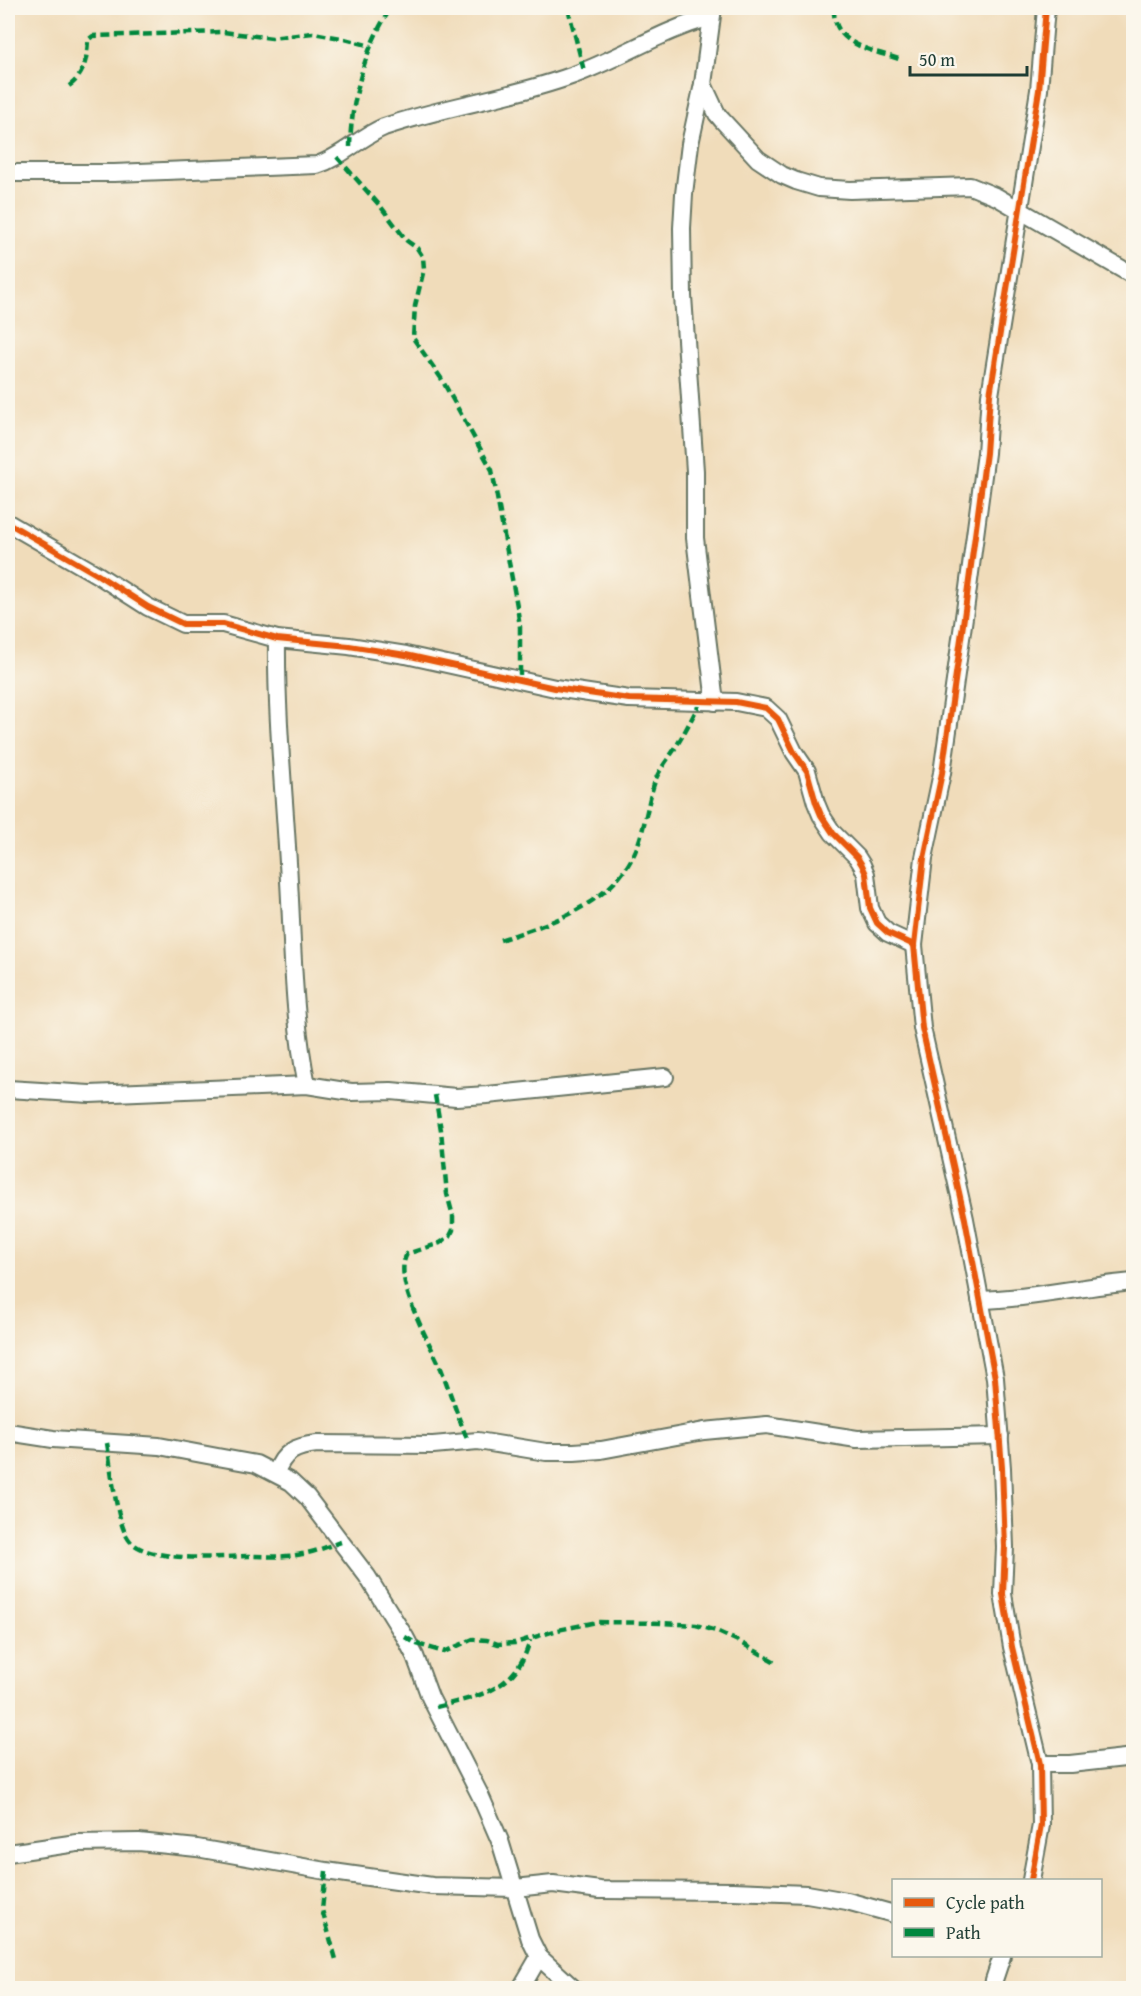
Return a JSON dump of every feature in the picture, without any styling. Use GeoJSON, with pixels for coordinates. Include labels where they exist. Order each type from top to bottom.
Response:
{"type":"FeatureCollection","features":[{"type":"Feature","properties":{"kind":"street"},"geometry":{"type":"LineString","coordinates":[[1031,1879],[1041,1825],[1040,1764],[1005,1613],[1003,1594],[1005,1547],[995,1378],[965,1219],[922,1028],[914,945],[924,858],[942,772],[957,671],[986,453],[990,395],[1039,90],[1046,8]]}},
{"type":"Feature","properties":{"kind":"street"},"geometry":{"type":"LineString","coordinates":[[712,12],[703,84],[690,144],[684,194],[682,275],[694,471],[695,538],[716,702]]}},
{"type":"Feature","properties":{"kind":"street"},"geometry":{"type":"LineString","coordinates":[[8,173],[114,173],[317,165],[337,157],[367,135],[384,127],[570,77],[612,60],[712,12]]}},
{"type":"Feature","properties":{"kind":"street"},"geometry":{"type":"LineString","coordinates":[[703,84],[717,114],[745,146],[769,167],[796,181],[819,188],[850,190],[970,186],[997,197],[1134,276]]}},
{"type":"Feature","properties":{"kind":"street"},"geometry":{"type":"LineString","coordinates":[[8,523],[165,617],[183,624],[210,623],[234,626],[277,639],[349,646],[406,655],[555,688],[618,698],[659,702],[736,702],[761,707],[775,715],[809,775],[821,815],[833,833],[862,865],[866,874],[870,908],[877,923],[888,933],[914,945]]}},
{"type":"Feature","properties":{"kind":"street"},"geometry":{"type":"LineString","coordinates":[[277,639],[276,681],[290,883],[291,934],[298,1036],[307,1085]]}},
{"type":"Feature","properties":{"kind":"street"},"geometry":{"type":"LineString","coordinates":[[8,1089],[90,1094],[307,1085],[351,1092],[391,1091],[456,1097],[665,1077]]}},
{"type":"Feature","properties":{"kind":"street"},"geometry":{"type":"LineString","coordinates":[[980,1300],[1022,1299],[1099,1285],[1134,1282]]}},
{"type":"Feature","properties":{"kind":"street"},"geometry":{"type":"LineString","coordinates":[[276,1473],[279,1464],[290,1450],[317,1444],[432,1445],[478,1441],[546,1452],[574,1452],[601,1450],[704,1431],[767,1425],[857,1439],[1000,1436]]}},
{"type":"Feature","properties":{"kind":"street"},"geometry":{"type":"LineString","coordinates":[[8,1432],[53,1439],[159,1446],[256,1464],[291,1482],[307,1497],[367,1576],[405,1637],[415,1656],[430,1697],[480,1795],[500,1841],[530,1939],[539,1957],[573,1989]]}},
{"type":"Feature","properties":{"kind":"street"},"geometry":{"type":"LineString","coordinates":[[1040,1764],[1070,1764],[1134,1756]]}},
{"type":"Feature","properties":{"kind":"street"},"geometry":{"type":"LineString","coordinates":[[8,1853],[77,1843],[139,1842],[197,1848],[326,1871],[432,1886],[515,1888],[553,1884],[600,1890],[807,1894],[847,1901],[892,1913]]}},
{"type":"Feature","properties":{"kind":"street"},"geometry":{"type":"LineString","coordinates":[[521,1989],[539,1957]]}},
{"type":"Feature","properties":{"kind":"street"},"geometry":{"type":"LineString","coordinates":[[993,1989],[1002,1957]]}},
{"type":"Feature","properties":{"kind":"marked path"},"geometry":{"type":"LineString","coordinates":[[350,147],[353,111],[361,74],[374,39],[391,8]]}},
{"type":"Feature","properties":{"kind":"marked path"},"geometry":{"type":"LineString","coordinates":[[568,8],[584,71]]}},
{"type":"Feature","properties":{"kind":"marked path"},"geometry":{"type":"LineString","coordinates":[[834,8],[835,20],[847,38],[866,49],[899,59]]}},
{"type":"Feature","properties":{"kind":"marked path"},"geometry":{"type":"LineString","coordinates":[[69,86],[82,71],[88,40],[93,36],[223,32],[272,38],[313,33],[371,46]]}},
{"type":"Feature","properties":{"kind":"marked path"},"geometry":{"type":"LineString","coordinates":[[337,157],[423,257],[424,269],[415,306],[413,338],[441,378],[492,470],[520,627],[520,680]]}},
{"type":"Feature","properties":{"kind":"marked path"},"geometry":{"type":"LineString","coordinates":[[500,940],[559,919],[595,899],[611,886],[635,852],[657,777],[701,701]]}},
{"type":"Feature","properties":{"kind":"marked path"},"geometry":{"type":"LineString","coordinates":[[435,1095],[447,1194],[453,1216],[453,1230],[450,1236],[440,1243],[407,1254],[403,1265],[404,1279],[408,1295],[442,1371],[468,1441]]}},
{"type":"Feature","properties":{"kind":"marked path"},"geometry":{"type":"LineString","coordinates":[[107,1443],[121,1522],[130,1541],[140,1548],[153,1553],[186,1557],[281,1556],[307,1553],[341,1542]]}},
{"type":"Feature","properties":{"kind":"marked path"},"geometry":{"type":"LineString","coordinates":[[405,1637],[417,1644],[444,1652],[473,1639],[498,1644],[515,1643],[558,1630],[597,1622],[696,1625],[738,1641],[777,1663]]}},
{"type":"Feature","properties":{"kind":"marked path"},"geometry":{"type":"LineString","coordinates":[[436,1707],[467,1699],[495,1688],[516,1670],[530,1640]]}},
{"type":"Feature","properties":{"kind":"marked path"},"geometry":{"type":"LineString","coordinates":[[326,1871],[322,1910],[337,1963]]}},
{"type":"Feature","properties":{"kind":"cycle path"},"geometry":{"type":"LineString","coordinates":[[1031,1879],[1041,1825],[1040,1764],[1012,1647],[1003,1594],[1005,1547],[995,1378],[965,1219],[922,1028],[914,945],[924,858],[942,773],[966,603],[986,453],[990,395],[1039,90],[1046,8]]}},
{"type":"Feature","properties":{"kind":"cycle path"},"geometry":{"type":"LineString","coordinates":[[8,523],[148,607],[183,624],[223,624],[277,639],[349,646],[406,655],[555,688],[629,699],[736,702],[766,708],[778,719],[794,752],[807,771],[821,815],[833,833],[862,865],[866,874],[870,908],[877,923],[888,933],[914,945]]}}]}
